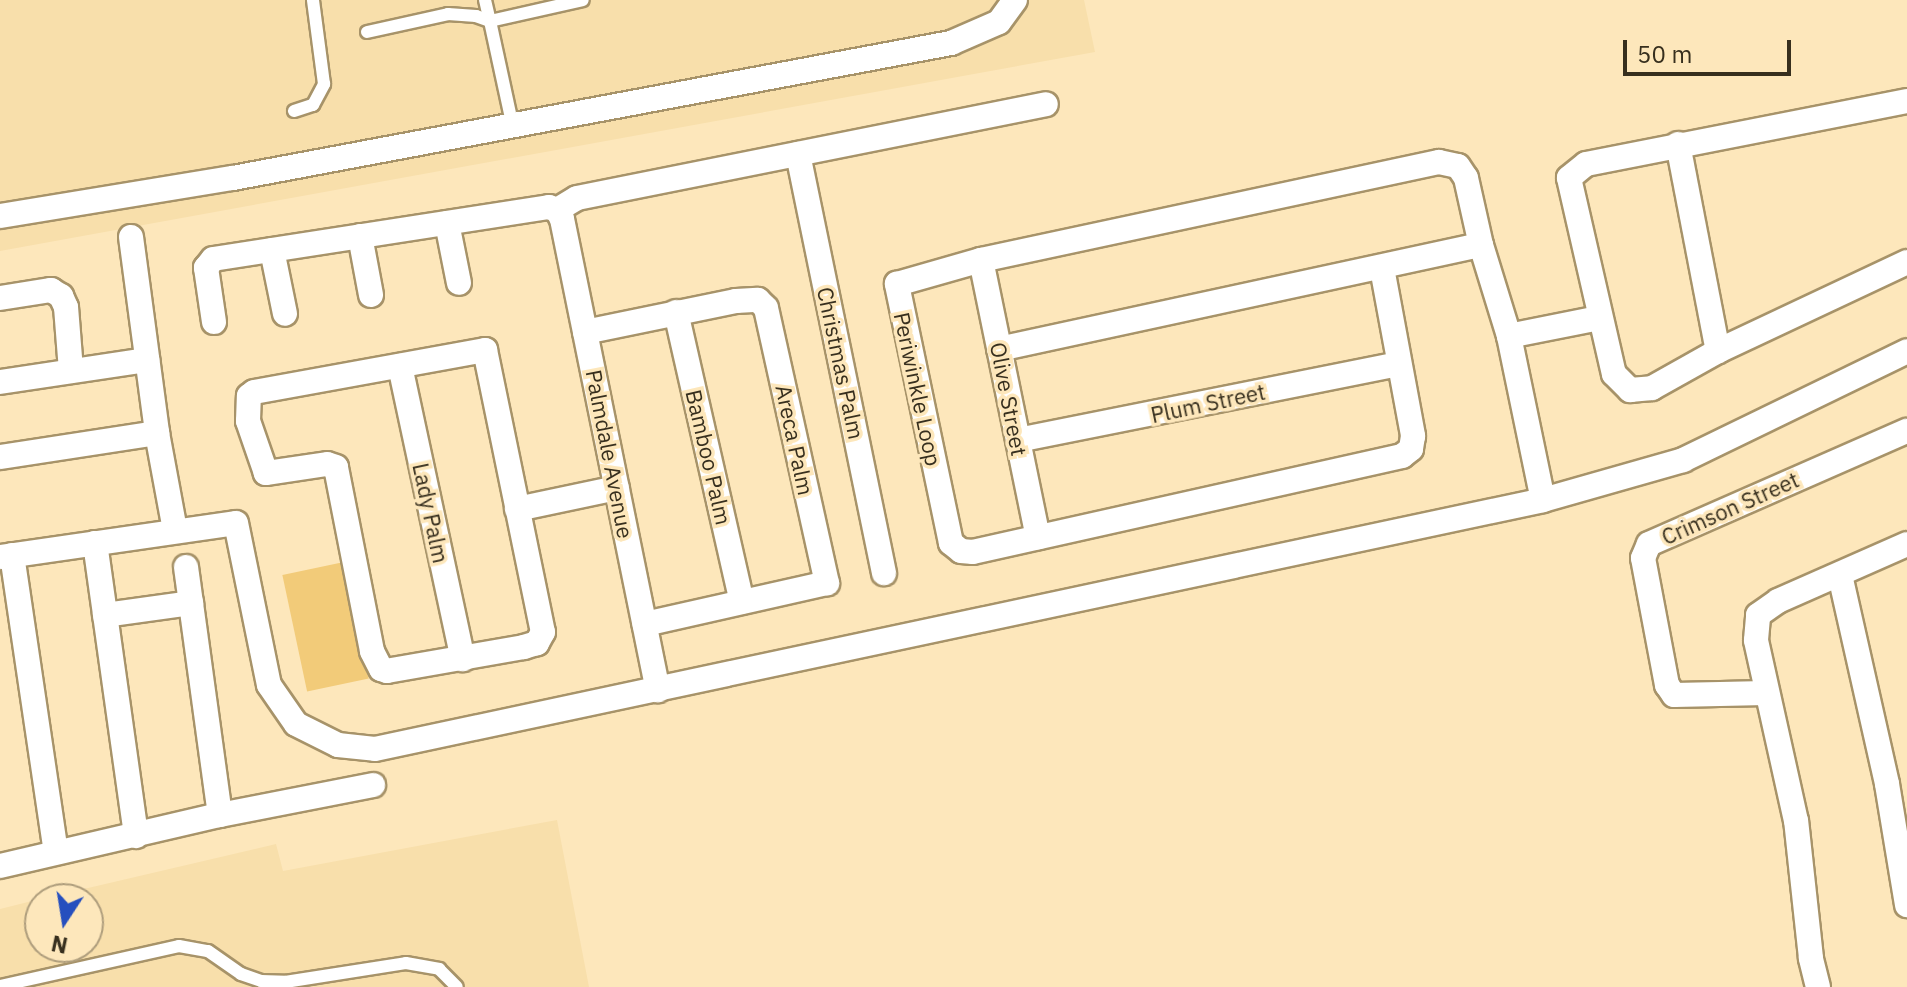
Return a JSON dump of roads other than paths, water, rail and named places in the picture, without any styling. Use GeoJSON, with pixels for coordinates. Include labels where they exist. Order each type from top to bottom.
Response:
{"type":"FeatureCollection","features":[{"type":"Feature","properties":{"kind":"street"},"geometry":{"type":"LineString","coordinates":[[0,216],[233,178],[512,123],[951,43],[999,22],[1015,0]]}},
{"type":"Feature","properties":{"kind":"street"},"geometry":{"type":"LineString","coordinates":[[1907,101],[1586,164],[1569,178],[1614,374],[1630,390],[1652,388],[1718,351],[1907,262]]}},
{"type":"Feature","properties":{"kind":"street"},"geometry":{"type":"LineString","coordinates":[[214,322],[206,268],[213,259],[549,207],[560,214],[577,198],[1046,104]]}},
{"type":"Feature","properties":{"kind":"street"},"geometry":{"type":"LineString","coordinates":[[1678,144],[1718,351]]}},
{"type":"Feature","properties":{"kind":"street","name":"Christmas Palm"},"geometry":{"type":"LineString","coordinates":[[798,154],[884,573]]}},
{"type":"Feature","properties":{"kind":"street","name":"Periwinkle Loop"},"geometry":{"type":"LineString","coordinates":[[1398,364],[1413,436],[1411,449],[1402,456],[973,552],[961,551],[951,543],[896,291],[897,284],[981,260],[1439,162],[1458,166],[1466,178],[1481,245]]}},
{"type":"Feature","properties":{"kind":"street","name":"Palmdale Avenue"},"geometry":{"type":"LineString","coordinates":[[560,214],[658,690]]}},
{"type":"Feature","properties":{"kind":"street"},"geometry":{"type":"LineString","coordinates":[[447,223],[459,283]]}},
{"type":"Feature","properties":{"kind":"street"},"geometry":{"type":"LineString","coordinates":[[360,236],[371,295]]}},
{"type":"Feature","properties":{"kind":"street"},"geometry":{"type":"LineString","coordinates":[[131,237],[157,433],[175,530]]}},
{"type":"Feature","properties":{"kind":"street"},"geometry":{"type":"LineString","coordinates":[[999,349],[1481,245],[1509,336],[1543,500]]}},
{"type":"Feature","properties":{"kind":"street"},"geometry":{"type":"LineString","coordinates":[[272,250],[285,314]]}},
{"type":"Feature","properties":{"kind":"street","name":"Olive Street"},"geometry":{"type":"LineString","coordinates":[[981,260],[1038,537]]}},
{"type":"Feature","properties":{"kind":"street"},"geometry":{"type":"LineString","coordinates":[[1382,268],[1398,364]]}},
{"type":"Feature","properties":{"kind":"street"},"geometry":{"type":"LineString","coordinates":[[0,298],[51,290],[61,296],[66,307],[71,371]]}},
{"type":"Feature","properties":{"kind":"street","name":"Areca Palm"},"geometry":{"type":"LineString","coordinates":[[676,312],[758,300],[766,308],[827,583],[742,602]]}},
{"type":"Feature","properties":{"kind":"street"},"geometry":{"type":"LineString","coordinates":[[585,332],[676,312]]}},
{"type":"Feature","properties":{"kind":"street","name":"Bamboo Palm"},"geometry":{"type":"LineString","coordinates":[[676,312],[742,602]]}},
{"type":"Feature","properties":{"kind":"street"},"geometry":{"type":"LineString","coordinates":[[1509,336],[1599,318]]}},
{"type":"Feature","properties":{"kind":"street"},"geometry":{"type":"LineString","coordinates":[[485,350],[543,632],[537,643],[463,659],[387,671],[381,669],[372,651],[336,467],[327,464],[266,473],[248,421],[249,396],[254,392],[400,366],[485,350]]}},
{"type":"Feature","properties":{"kind":"street"},"geometry":{"type":"LineString","coordinates":[[56,852],[6,556],[236,523],[269,685],[296,724],[338,745],[375,749],[1543,500],[1683,460],[1907,351]]}},
{"type":"Feature","properties":{"kind":"street"},"geometry":{"type":"LineString","coordinates":[[0,382],[147,360]]}},
{"type":"Feature","properties":{"kind":"street","name":"Plum Street"},"geometry":{"type":"LineString","coordinates":[[1018,440],[1398,364]]}},
{"type":"Feature","properties":{"kind":"street","name":"Lady Palm"},"geometry":{"type":"LineString","coordinates":[[400,366],[463,659]]}},
{"type":"Feature","properties":{"kind":"street"},"geometry":{"type":"LineString","coordinates":[[0,457],[157,433]]}},
{"type":"Feature","properties":{"kind":"street","name":"Crimson Street"},"geometry":{"type":"LineString","coordinates":[[1766,693],[1674,695],[1667,685],[1643,558],[1649,544],[1905,440]]}},
{"type":"Feature","properties":{"kind":"street"},"geometry":{"type":"LineString","coordinates":[[517,509],[617,488]]}},
{"type":"Feature","properties":{"kind":"street"},"geometry":{"type":"LineString","coordinates":[[95,543],[136,836]]}},
{"type":"Feature","properties":{"kind":"street"},"geometry":{"type":"LineString","coordinates":[[1818,987],[1811,958],[1796,821],[1756,640],[1758,615],[1778,601],[1907,544]]}},
{"type":"Feature","properties":{"kind":"street"},"geometry":{"type":"LineString","coordinates":[[186,567],[220,815]]}},
{"type":"Feature","properties":{"kind":"street"},"geometry":{"type":"LineString","coordinates":[[1840,575],[1887,784],[1907,905]]}},
{"type":"Feature","properties":{"kind":"street"},"geometry":{"type":"LineString","coordinates":[[645,624],[742,602]]}},
{"type":"Feature","properties":{"kind":"street"},"geometry":{"type":"LineString","coordinates":[[105,615],[191,603]]}},
{"type":"Feature","properties":{"kind":"street"},"geometry":{"type":"LineString","coordinates":[[0,866],[220,815],[373,785]]}},
{"type":"Feature","properties":{"kind":"lane"},"geometry":{"type":"LineString","coordinates":[[294,111],[313,105],[324,84],[313,0]]}},
{"type":"Feature","properties":{"kind":"lane"},"geometry":{"type":"LineString","coordinates":[[485,0],[512,123]]}},
{"type":"Feature","properties":{"kind":"lane"},"geometry":{"type":"LineString","coordinates":[[367,32],[448,14],[476,16],[490,21],[583,0]]}},
{"type":"Feature","properties":{"kind":"lane"},"geometry":{"type":"LineString","coordinates":[[0,986],[179,946],[208,951],[241,974],[261,981],[285,982],[406,963],[439,969],[457,987]]}}]}
